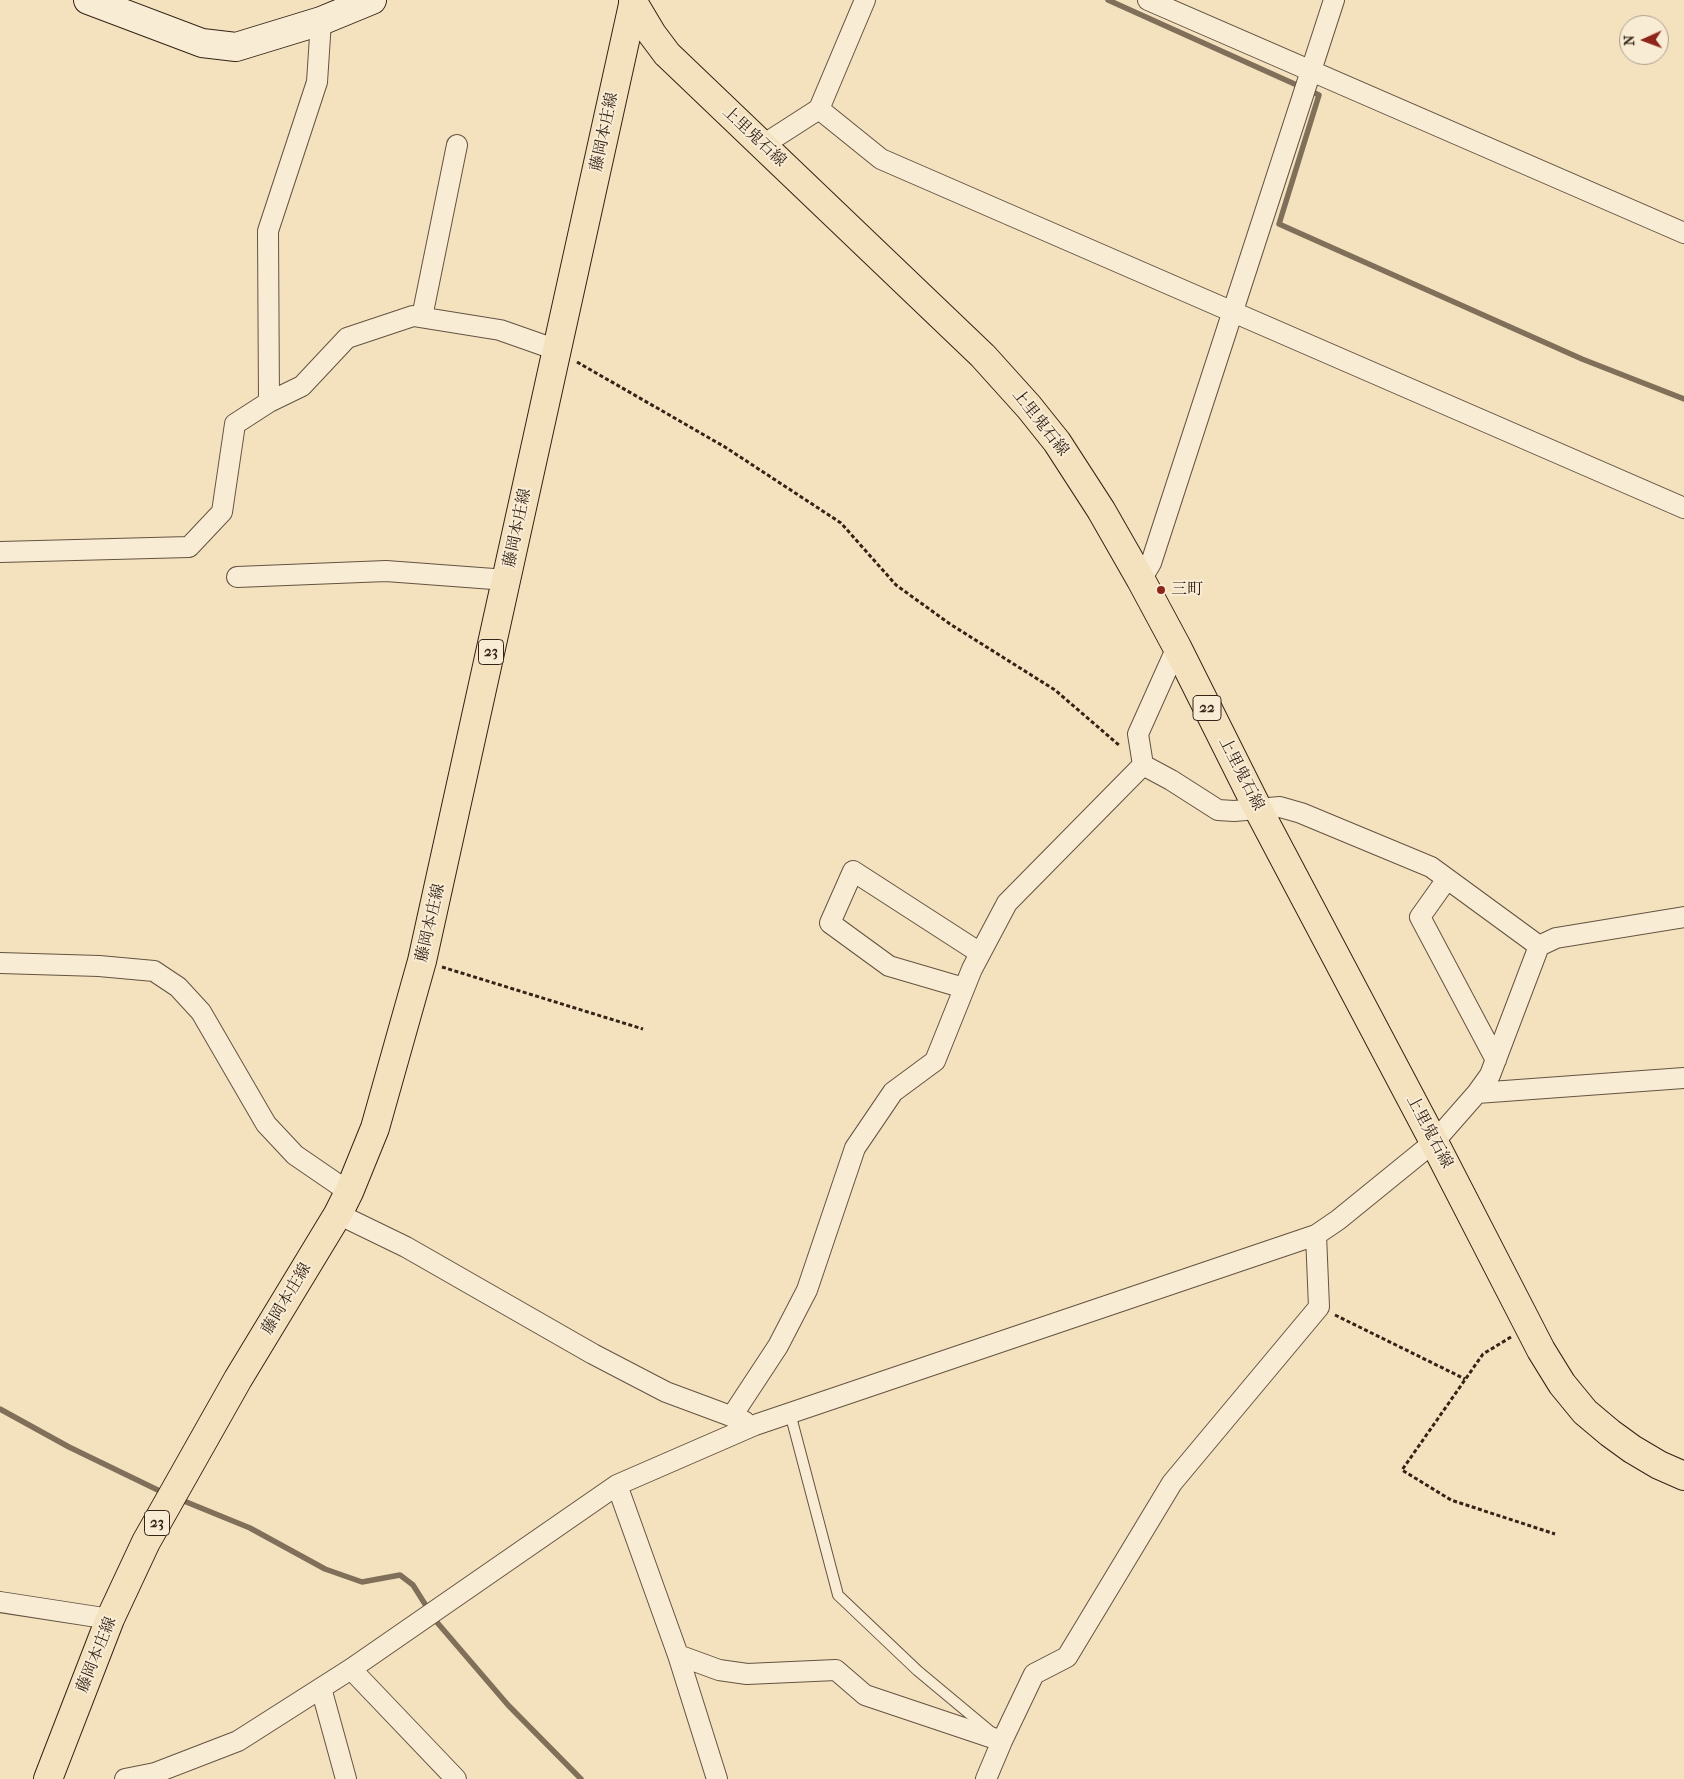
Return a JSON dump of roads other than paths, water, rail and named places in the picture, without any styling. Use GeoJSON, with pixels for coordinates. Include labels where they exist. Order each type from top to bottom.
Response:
{"type":"FeatureCollection","features":[{"type":"Feature","properties":{"kind":"main road","name":"上里鬼石線"},"geometry":{"type":"LineString","coordinates":[[633,1],[652,34],[667,54],[983,356],[1029,406],[1057,442],[1079,474],[1141,580],[1258,809],[1434,1142],[1541,1350],[1562,1384],[1585,1412],[1632,1449],[1659,1465],[1684,1476]]}},
{"type":"Feature","properties":{"kind":"main road","name":"藤岡本庄線"},"geometry":{"type":"LineString","coordinates":[[48,1779],[110,1619],[146,1542],[238,1379],[344,1203],[376,1128],[422,961],[633,1]]}},
{"type":"Feature","properties":{"kind":"street"},"geometry":{"type":"LineString","coordinates":[[88,0],[202,43],[236,47],[321,21],[372,0]]}},
{"type":"Feature","properties":{"kind":"street"},"geometry":{"type":"LineString","coordinates":[[763,145],[819,109],[865,0]]}},
{"type":"Feature","properties":{"kind":"street"},"geometry":{"type":"LineString","coordinates":[[1148,0],[1684,233]]}},
{"type":"Feature","properties":{"kind":"street"},"geometry":{"type":"LineString","coordinates":[[1141,580],[1151,562],[1334,0]]}},
{"type":"Feature","properties":{"kind":"street"},"geometry":{"type":"LineString","coordinates":[[269,402],[268,230],[317,82],[321,21]]}},
{"type":"Feature","properties":{"kind":"street"},"geometry":{"type":"LineString","coordinates":[[819,109],[881,159],[1684,508]]}},
{"type":"Feature","properties":{"kind":"street"},"geometry":{"type":"LineString","coordinates":[[422,317],[456,145]]}},
{"type":"Feature","properties":{"kind":"street"},"geometry":{"type":"LineString","coordinates":[[0,552],[189,547],[222,512],[235,424],[269,402],[302,386],[347,338],[414,316],[500,330],[557,350]]}},
{"type":"Feature","properties":{"kind":"street"},"geometry":{"type":"LineString","coordinates":[[238,577],[386,572],[507,580]]}},
{"type":"Feature","properties":{"kind":"street"},"geometry":{"type":"LineString","coordinates":[[1143,765],[1138,734],[1176,647]]}},
{"type":"Feature","properties":{"kind":"street"},"geometry":{"type":"LineString","coordinates":[[1143,765],[1171,780],[1218,810],[1234,811],[1280,807],[1300,813],[1431,867],[1539,946]]}},
{"type":"Feature","properties":{"kind":"street"},"geometry":{"type":"LineString","coordinates":[[732,1416],[778,1346],[807,1290],[855,1148],[893,1092],[936,1061],[972,969],[1007,903],[1143,765]]}},
{"type":"Feature","properties":{"kind":"street"},"geometry":{"type":"LineString","coordinates":[[964,988],[889,966],[830,923],[853,871],[980,953]]}},
{"type":"Feature","properties":{"kind":"street"},"geometry":{"type":"LineString","coordinates":[[1447,879],[1420,917],[1496,1060]]}},
{"type":"Feature","properties":{"kind":"street"},"geometry":{"type":"LineString","coordinates":[[124,1779],[155,1776],[238,1741],[351,1669],[618,1485],[755,1425],[1316,1235],[1338,1220],[1434,1142],[1477,1093],[1490,1075],[1539,946],[1556,938],[1684,917]]}},
{"type":"Feature","properties":{"kind":"street"},"geometry":{"type":"LineString","coordinates":[[0,963],[99,966],[154,971],[178,986],[202,1012],[266,1124],[294,1155],[344,1203],[406,1247],[593,1354],[666,1392],[755,1425]]}},
{"type":"Feature","properties":{"kind":"street"},"geometry":{"type":"LineString","coordinates":[[1477,1093],[1684,1078]]}},
{"type":"Feature","properties":{"kind":"street"},"geometry":{"type":"LineString","coordinates":[[986,1779],[1034,1674],[1067,1657],[1172,1483],[1319,1307],[1316,1235]]}},
{"type":"Feature","properties":{"kind":"street"},"geometry":{"type":"LineString","coordinates":[[618,1485],[678,1656],[717,1779]]}},
{"type":"Feature","properties":{"kind":"street"},"geometry":{"type":"LineString","coordinates":[[0,1602],[110,1619]]}},
{"type":"Feature","properties":{"kind":"street"},"geometry":{"type":"LineString","coordinates":[[678,1656],[719,1670],[747,1674],[836,1670],[865,1695],[1002,1741]]}},
{"type":"Feature","properties":{"kind":"street"},"geometry":{"type":"LineString","coordinates":[[351,1669],[456,1779]]}},
{"type":"Feature","properties":{"kind":"street"},"geometry":{"type":"LineString","coordinates":[[321,1688],[346,1779]]}},
{"type":"Feature","properties":{"kind":"lane"},"geometry":{"type":"LineString","coordinates":[[790,1413],[838,1595],[918,1671],[1002,1741]]}},
{"type":"Feature","properties":{"kind":"waterway"},"geometry":{"type":"LineString","coordinates":[[1108,0],[1319,95],[1279,224],[1582,359],[1684,399]]}},
{"type":"Feature","properties":{"kind":"waterway"},"geometry":{"type":"LineString","coordinates":[[0,1409],[69,1447],[166,1494]]}},
{"type":"Feature","properties":{"kind":"waterway"},"geometry":{"type":"LineString","coordinates":[[179,1499],[250,1528],[325,1569],[362,1582],[400,1575],[413,1585],[435,1620],[508,1705],[581,1779]]}},
{"type":"Feature","properties":{"kind":"place","name":"三町"},"geometry":{"type":"Point","coordinates":[1161,590]}}]}
